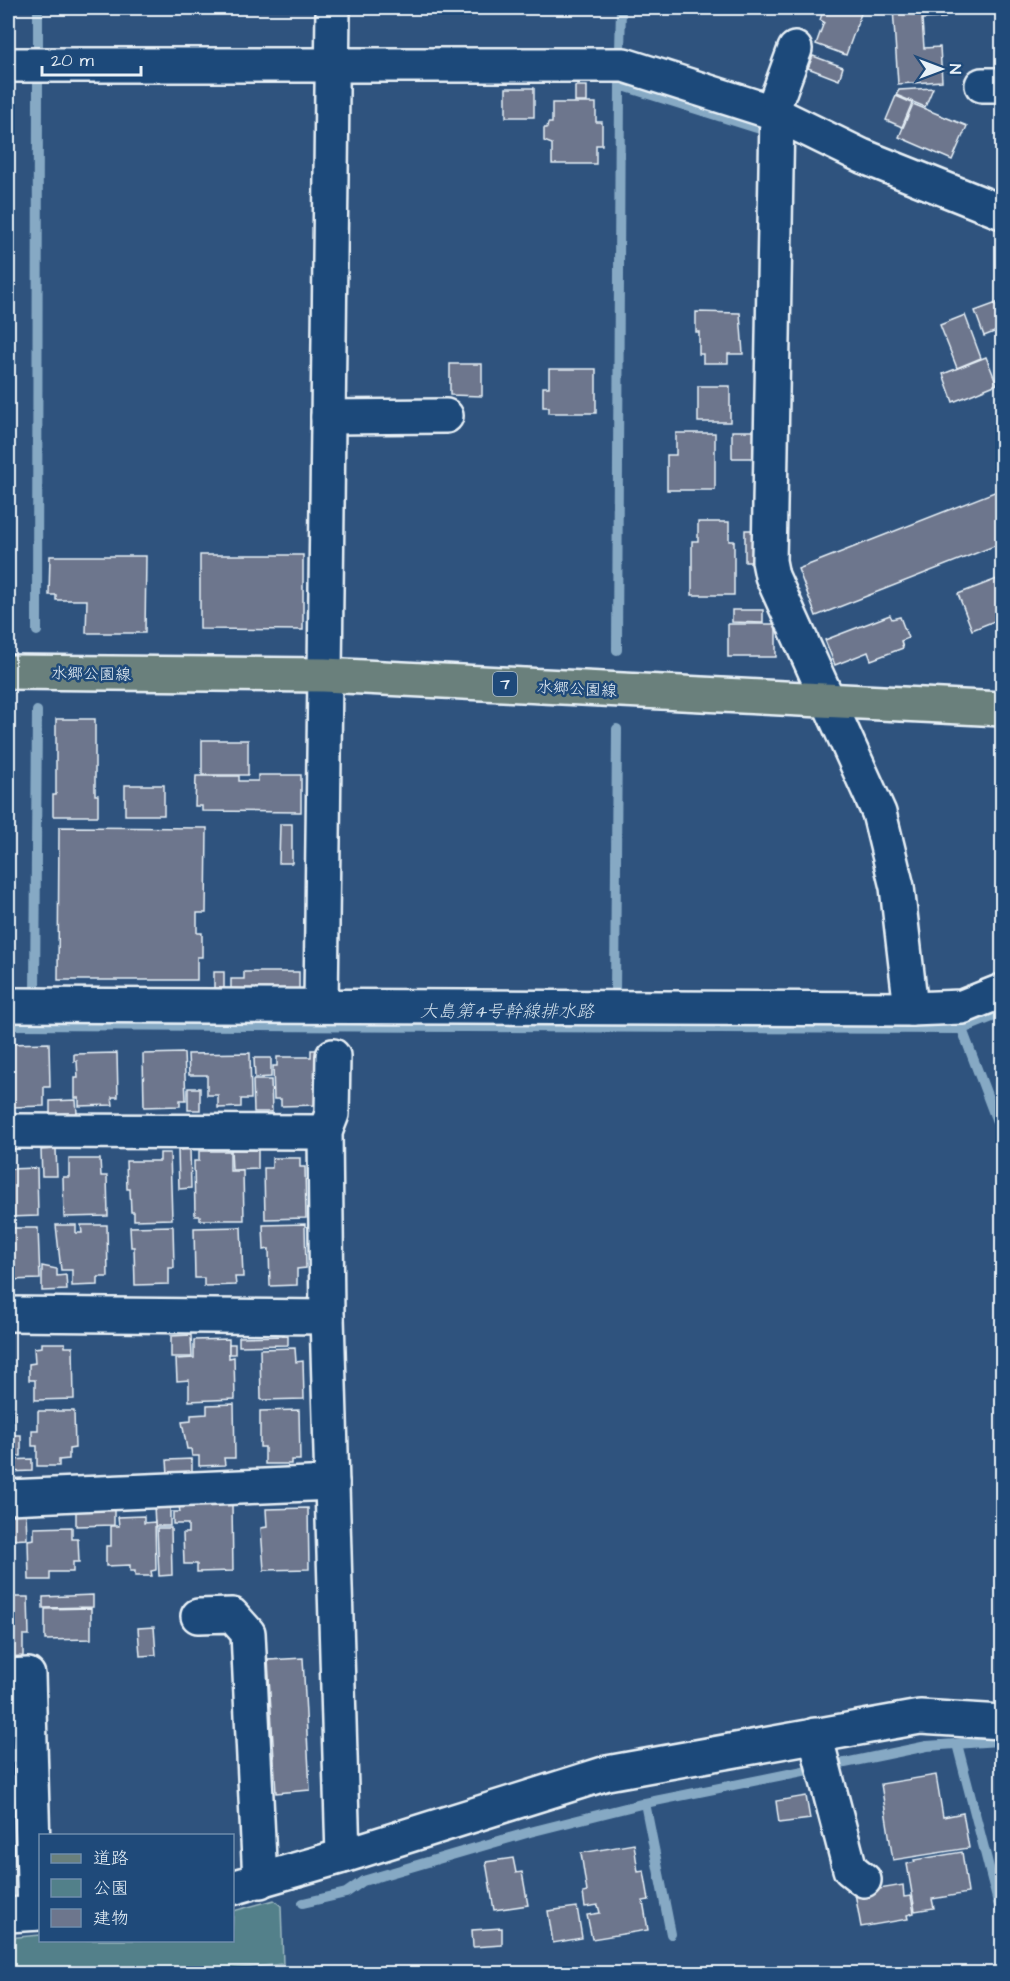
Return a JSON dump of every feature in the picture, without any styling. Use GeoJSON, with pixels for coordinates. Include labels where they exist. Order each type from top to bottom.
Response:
{"type":"FeatureCollection","features":[{"type":"Feature","properties":{"kind":"main road","name":"水郷公園線"},"geometry":{"type":"LineString","coordinates":[[8,672],[324,675],[1002,709]]}},
{"type":"Feature","properties":{"kind":"street"},"geometry":{"type":"LineString","coordinates":[[321,1005],[333,8]]}},
{"type":"Feature","properties":{"kind":"street"},"geometry":{"type":"LineString","coordinates":[[795,49],[774,113],[769,561],[772,576],[879,813],[897,887],[911,1009]]}},
{"type":"Feature","properties":{"kind":"street"},"geometry":{"type":"LineString","coordinates":[[8,65],[624,66],[774,113],[862,156],[1002,212]]}},
{"type":"Feature","properties":{"kind":"street"},"geometry":{"type":"LineString","coordinates":[[328,417],[446,416]]}},
{"type":"Feature","properties":{"kind":"street"},"geometry":{"type":"LineString","coordinates":[[8,1005],[911,1009],[962,1007],[1002,991]]}},
{"type":"Feature","properties":{"kind":"street"},"geometry":{"type":"LineString","coordinates":[[333,1056],[332,1114],[325,1132],[327,1317],[344,1856]]}},
{"type":"Feature","properties":{"kind":"street"},"geometry":{"type":"LineString","coordinates":[[8,1131],[325,1132]]}},
{"type":"Feature","properties":{"kind":"street"},"geometry":{"type":"LineString","coordinates":[[8,1314],[327,1317]]}},
{"type":"Feature","properties":{"kind":"street"},"geometry":{"type":"LineString","coordinates":[[8,1497],[332,1483]]}},
{"type":"Feature","properties":{"kind":"street"},"geometry":{"type":"LineString","coordinates":[[198,1617],[232,1615],[248,1633],[246,1885],[607,1773],[920,1717],[1002,1722]]}},
{"type":"Feature","properties":{"kind":"street"},"geometry":{"type":"LineString","coordinates":[[8,1676],[28,1675],[20,1817],[28,1914]]}},
{"type":"Feature","properties":{"kind":"street"},"geometry":{"type":"LineString","coordinates":[[815,1735],[850,1869],[864,1880]]}},
{"type":"Feature","properties":{"kind":"green space"},"geometry":{"type":"Polygon","coordinates":[[[274,1900],[281,1906],[283,1964],[178,1974],[8,1973],[8,1938],[39,1935],[39,1942],[234,1942],[234,1911],[274,1900]]]}},
{"type":"Feature","properties":{"kind":"building"},"geometry":{"type":"Polygon","coordinates":[[[824,8],[863,8],[846,55],[816,44],[824,22],[820,20],[824,8]]]}},
{"type":"Feature","properties":{"kind":"building"},"geometry":{"type":"Polygon","coordinates":[[[893,8],[944,8],[945,18],[922,19],[924,48],[940,47],[942,81],[898,84],[893,8]]]}},
{"type":"Feature","properties":{"kind":"building"},"geometry":{"type":"Polygon","coordinates":[[[813,56],[843,67],[839,80],[808,68],[813,56]]]}},
{"type":"Feature","properties":{"kind":"building"},"geometry":{"type":"Polygon","coordinates":[[[575,86],[587,86],[587,102],[575,102],[575,86]]]}},
{"type":"Feature","properties":{"kind":"building"},"geometry":{"type":"Polygon","coordinates":[[[506,88],[534,88],[534,117],[506,117],[506,88]]]}},
{"type":"Feature","properties":{"kind":"building"},"geometry":{"type":"Polygon","coordinates":[[[933,88],[925,107],[896,95],[899,90],[933,88]]]}},
{"type":"Feature","properties":{"kind":"building"},"geometry":{"type":"Polygon","coordinates":[[[896,96],[912,103],[902,127],[886,120],[896,96]]]}},
{"type":"Feature","properties":{"kind":"building"},"geometry":{"type":"Polygon","coordinates":[[[552,103],[596,103],[596,122],[602,122],[602,145],[596,145],[596,164],[552,164],[552,144],[544,141],[544,128],[547,128],[548,123],[552,123],[552,103]]]}},
{"type":"Feature","properties":{"kind":"building"},"geometry":{"type":"Polygon","coordinates":[[[913,104],[967,126],[952,160],[899,137],[913,104]]]}},
{"type":"Feature","properties":{"kind":"building"},"geometry":{"type":"Polygon","coordinates":[[[1002,301],[1002,329],[984,336],[975,311],[1002,301]]]}},
{"type":"Feature","properties":{"kind":"building"},"geometry":{"type":"Polygon","coordinates":[[[696,312],[740,313],[743,354],[728,354],[728,363],[703,363],[703,354],[699,354],[696,312]]]}},
{"type":"Feature","properties":{"kind":"building"},"geometry":{"type":"Polygon","coordinates":[[[965,315],[981,358],[957,368],[940,325],[965,315]]]}},
{"type":"Feature","properties":{"kind":"building"},"geometry":{"type":"Polygon","coordinates":[[[986,357],[997,384],[953,402],[943,374],[986,357]]]}},
{"type":"Feature","properties":{"kind":"building"},"geometry":{"type":"Polygon","coordinates":[[[450,364],[482,364],[482,396],[450,395],[450,364]]]}},
{"type":"Feature","properties":{"kind":"building"},"geometry":{"type":"Polygon","coordinates":[[[549,369],[596,369],[596,413],[549,413],[549,407],[543,407],[543,387],[549,387],[549,369]]]}},
{"type":"Feature","properties":{"kind":"building"},"geometry":{"type":"Polygon","coordinates":[[[698,386],[730,386],[730,422],[698,422],[698,386]]]}},
{"type":"Feature","properties":{"kind":"building"},"geometry":{"type":"Polygon","coordinates":[[[732,431],[757,431],[757,458],[732,458],[732,431]]]}},
{"type":"Feature","properties":{"kind":"building"},"geometry":{"type":"Polygon","coordinates":[[[676,433],[715,433],[715,490],[667,490],[667,455],[676,455],[676,433]]]}},
{"type":"Feature","properties":{"kind":"building"},"geometry":{"type":"Polygon","coordinates":[[[1002,489],[1002,543],[816,616],[798,569],[1002,489]]]}},
{"type":"Feature","properties":{"kind":"building"},"geometry":{"type":"Polygon","coordinates":[[[698,522],[729,522],[729,541],[734,541],[734,595],[692,595],[692,541],[698,541],[698,522]]]}},
{"type":"Feature","properties":{"kind":"building"},"geometry":{"type":"Polygon","coordinates":[[[745,530],[754,530],[754,562],[745,562],[745,530]]]}},
{"type":"Feature","properties":{"kind":"building"},"geometry":{"type":"Polygon","coordinates":[[[200,555],[303,555],[303,630],[200,629],[200,555]]]}},
{"type":"Feature","properties":{"kind":"building"},"geometry":{"type":"Polygon","coordinates":[[[50,556],[146,556],[145,633],[86,633],[87,600],[56,600],[56,595],[49,595],[50,556]]]}},
{"type":"Feature","properties":{"kind":"building"},"geometry":{"type":"Polygon","coordinates":[[[1002,577],[1002,618],[972,630],[958,594],[1002,577]]]}},
{"type":"Feature","properties":{"kind":"building"},"geometry":{"type":"Polygon","coordinates":[[[732,610],[763,610],[763,623],[732,622],[732,610]]]}},
{"type":"Feature","properties":{"kind":"building"},"geometry":{"type":"Polygon","coordinates":[[[890,615],[892,619],[900,617],[908,638],[901,641],[903,648],[871,660],[868,652],[835,665],[825,640],[890,615]]]}},
{"type":"Feature","properties":{"kind":"building"},"geometry":{"type":"Polygon","coordinates":[[[728,624],[776,624],[776,657],[728,657],[728,624]]]}},
{"type":"Feature","properties":{"kind":"building"},"geometry":{"type":"Polygon","coordinates":[[[56,719],[95,719],[95,795],[98,795],[98,816],[53,816],[53,795],[56,795],[56,719]]]}},
{"type":"Feature","properties":{"kind":"building"},"geometry":{"type":"Polygon","coordinates":[[[202,740],[248,740],[248,775],[202,775],[202,740]]]}},
{"type":"Feature","properties":{"kind":"building"},"geometry":{"type":"Polygon","coordinates":[[[258,775],[301,775],[301,812],[202,811],[202,806],[195,806],[196,776],[239,776],[239,781],[258,781],[258,775]]]}},
{"type":"Feature","properties":{"kind":"building"},"geometry":{"type":"Polygon","coordinates":[[[125,785],[164,785],[164,815],[125,815],[125,785]]]}},
{"type":"Feature","properties":{"kind":"building"},"geometry":{"type":"Polygon","coordinates":[[[280,824],[292,824],[292,863],[279,863],[280,824]]]}},
{"type":"Feature","properties":{"kind":"building"},"geometry":{"type":"Polygon","coordinates":[[[59,827],[207,828],[206,913],[197,913],[197,933],[202,933],[202,957],[197,957],[197,980],[58,980],[59,827]]]}},
{"type":"Feature","properties":{"kind":"building"},"geometry":{"type":"Polygon","coordinates":[[[214,972],[224,972],[224,989],[214,989],[214,972]]]}},
{"type":"Feature","properties":{"kind":"building"},"geometry":{"type":"Polygon","coordinates":[[[244,972],[299,972],[299,989],[231,989],[231,979],[244,979],[244,972]]]}},
{"type":"Feature","properties":{"kind":"building"},"geometry":{"type":"Polygon","coordinates":[[[49,1043],[50,1087],[44,1087],[44,1106],[12,1107],[11,1087],[8,1088],[8,1044],[49,1043]]]}},
{"type":"Feature","properties":{"kind":"building"},"geometry":{"type":"Polygon","coordinates":[[[311,1050],[324,1050],[317,1105],[281,1106],[281,1099],[274,1099],[273,1066],[277,1066],[277,1057],[311,1057],[311,1050]]]}},
{"type":"Feature","properties":{"kind":"building"},"geometry":{"type":"Polygon","coordinates":[[[117,1053],[118,1097],[112,1097],[113,1105],[79,1106],[79,1098],[75,1098],[75,1078],[78,1078],[77,1061],[74,1061],[74,1054],[117,1053]]]}},
{"type":"Feature","properties":{"kind":"building"},"geometry":{"type":"Polygon","coordinates":[[[184,1053],[186,1100],[180,1100],[180,1106],[144,1107],[143,1054],[184,1053]]]}},
{"type":"Feature","properties":{"kind":"building"},"geometry":{"type":"Polygon","coordinates":[[[250,1053],[251,1099],[241,1099],[241,1107],[218,1108],[218,1095],[207,1095],[207,1075],[189,1075],[188,1054],[250,1053]]]}},
{"type":"Feature","properties":{"kind":"building"},"geometry":{"type":"Polygon","coordinates":[[[254,1058],[271,1058],[271,1077],[255,1078],[254,1058]]]}},
{"type":"Feature","properties":{"kind":"building"},"geometry":{"type":"Polygon","coordinates":[[[253,1080],[271,1080],[272,1112],[254,1112],[253,1080]]]}},
{"type":"Feature","properties":{"kind":"building"},"geometry":{"type":"Polygon","coordinates":[[[188,1088],[200,1088],[200,1110],[188,1110],[188,1088]]]}},
{"type":"Feature","properties":{"kind":"building"},"geometry":{"type":"Polygon","coordinates":[[[76,1100],[77,1113],[50,1114],[50,1101],[76,1100]]]}},
{"type":"Feature","properties":{"kind":"building"},"geometry":{"type":"Polygon","coordinates":[[[56,1149],[57,1176],[42,1176],[41,1150],[56,1149]]]}},
{"type":"Feature","properties":{"kind":"building"},"geometry":{"type":"Polygon","coordinates":[[[190,1149],[191,1188],[179,1189],[178,1150],[190,1149]]]}},
{"type":"Feature","properties":{"kind":"building"},"geometry":{"type":"Polygon","coordinates":[[[231,1150],[258,1150],[258,1169],[232,1170],[231,1150]]]}},
{"type":"Feature","properties":{"kind":"building"},"geometry":{"type":"Polygon","coordinates":[[[199,1151],[230,1151],[230,1171],[243,1171],[244,1220],[200,1220],[200,1216],[195,1216],[194,1161],[199,1161],[199,1151]]]}},
{"type":"Feature","properties":{"kind":"building"},"geometry":{"type":"Polygon","coordinates":[[[160,1153],[170,1153],[172,1219],[134,1220],[134,1212],[131,1212],[130,1189],[127,1189],[126,1161],[160,1161],[160,1153]]]}},
{"type":"Feature","properties":{"kind":"building"},"geometry":{"type":"Polygon","coordinates":[[[272,1158],[300,1158],[300,1167],[305,1167],[306,1218],[265,1219],[264,1168],[272,1168],[272,1158]]]}},
{"type":"Feature","properties":{"kind":"building"},"geometry":{"type":"Polygon","coordinates":[[[69,1159],[100,1159],[101,1176],[107,1176],[108,1216],[64,1217],[63,1177],[69,1177],[69,1159]]]}},
{"type":"Feature","properties":{"kind":"building"},"geometry":{"type":"Polygon","coordinates":[[[37,1168],[38,1216],[8,1217],[8,1169],[37,1168]]]}},
{"type":"Feature","properties":{"kind":"building"},"geometry":{"type":"Polygon","coordinates":[[[305,1224],[306,1268],[297,1269],[297,1285],[270,1286],[269,1249],[264,1250],[263,1225],[305,1224]]]}},
{"type":"Feature","properties":{"kind":"building"},"geometry":{"type":"Polygon","coordinates":[[[56,1225],[76,1225],[76,1233],[82,1233],[81,1225],[107,1225],[108,1277],[98,1277],[98,1285],[72,1286],[72,1270],[61,1270],[56,1225]]]}},
{"type":"Feature","properties":{"kind":"building"},"geometry":{"type":"Polygon","coordinates":[[[173,1226],[174,1268],[169,1268],[169,1284],[135,1285],[134,1247],[131,1247],[130,1227],[173,1226]]]}},
{"type":"Feature","properties":{"kind":"building"},"geometry":{"type":"Polygon","coordinates":[[[241,1227],[243,1277],[235,1277],[236,1285],[204,1286],[204,1278],[195,1278],[194,1228],[241,1227]]]}},
{"type":"Feature","properties":{"kind":"building"},"geometry":{"type":"Polygon","coordinates":[[[8,1228],[38,1228],[40,1279],[8,1280],[8,1228]]]}},
{"type":"Feature","properties":{"kind":"building"},"geometry":{"type":"Polygon","coordinates":[[[42,1266],[57,1269],[57,1276],[66,1275],[67,1290],[42,1291],[42,1266]]]}},
{"type":"Feature","properties":{"kind":"building"},"geometry":{"type":"Polygon","coordinates":[[[191,1335],[192,1357],[171,1357],[171,1336],[191,1335]]]}},
{"type":"Feature","properties":{"kind":"building"},"geometry":{"type":"Polygon","coordinates":[[[288,1336],[288,1345],[239,1346],[239,1337],[288,1336]]]}},
{"type":"Feature","properties":{"kind":"building"},"geometry":{"type":"Polygon","coordinates":[[[229,1339],[229,1358],[234,1357],[235,1399],[189,1401],[189,1380],[177,1381],[176,1359],[194,1358],[194,1340],[229,1339]]]}},
{"type":"Feature","properties":{"kind":"building"},"geometry":{"type":"Polygon","coordinates":[[[42,1343],[65,1343],[65,1347],[73,1347],[74,1399],[35,1400],[35,1380],[29,1380],[29,1364],[35,1363],[34,1348],[42,1347],[42,1343]]]}},
{"type":"Feature","properties":{"kind":"building"},"geometry":{"type":"Polygon","coordinates":[[[229,1344],[235,1344],[235,1354],[229,1354],[229,1344]]]}},
{"type":"Feature","properties":{"kind":"building"},"geometry":{"type":"Polygon","coordinates":[[[295,1348],[296,1362],[303,1361],[304,1399],[261,1400],[260,1349],[295,1348]]]}},
{"type":"Feature","properties":{"kind":"building"},"geometry":{"type":"Polygon","coordinates":[[[234,1404],[235,1458],[224,1458],[225,1465],[199,1466],[199,1456],[192,1456],[191,1449],[187,1449],[182,1422],[191,1421],[191,1415],[207,1414],[207,1405],[234,1404]]]}},
{"type":"Feature","properties":{"kind":"building"},"geometry":{"type":"Polygon","coordinates":[[[8,1408],[13,1408],[13,1431],[8,1432],[8,1408]]]}},
{"type":"Feature","properties":{"kind":"building"},"geometry":{"type":"Polygon","coordinates":[[[299,1410],[300,1460],[291,1460],[291,1464],[265,1464],[265,1447],[260,1447],[260,1411],[299,1410]]]}},
{"type":"Feature","properties":{"kind":"building"},"geometry":{"type":"Polygon","coordinates":[[[38,1411],[74,1411],[75,1448],[69,1449],[69,1459],[59,1460],[59,1466],[37,1466],[37,1446],[32,1446],[32,1430],[38,1430],[38,1411]]]}},
{"type":"Feature","properties":{"kind":"building"},"geometry":{"type":"Polygon","coordinates":[[[9,1435],[21,1435],[21,1456],[10,1456],[9,1435]]]}},
{"type":"Feature","properties":{"kind":"building"},"geometry":{"type":"Polygon","coordinates":[[[32,1459],[32,1471],[8,1472],[8,1460],[32,1459]]]}},
{"type":"Feature","properties":{"kind":"building"},"geometry":{"type":"Polygon","coordinates":[[[192,1459],[192,1474],[168,1474],[167,1460],[192,1459]]]}},
{"type":"Feature","properties":{"kind":"building"},"geometry":{"type":"Polygon","coordinates":[[[154,1505],[170,1505],[170,1526],[155,1526],[154,1505]]]}},
{"type":"Feature","properties":{"kind":"building"},"geometry":{"type":"Polygon","coordinates":[[[232,1505],[233,1571],[197,1572],[197,1564],[184,1564],[183,1533],[188,1533],[188,1524],[173,1524],[173,1512],[180,1512],[179,1506],[232,1505]]]}},
{"type":"Feature","properties":{"kind":"building"},"geometry":{"type":"Polygon","coordinates":[[[114,1506],[114,1525],[76,1526],[76,1507],[114,1506]]]}},
{"type":"Feature","properties":{"kind":"building"},"geometry":{"type":"Polygon","coordinates":[[[308,1508],[309,1569],[264,1570],[261,1528],[267,1527],[266,1509],[308,1508]]]}},
{"type":"Feature","properties":{"kind":"building"},"geometry":{"type":"Polygon","coordinates":[[[8,1513],[26,1513],[27,1539],[8,1540],[8,1513]]]}},
{"type":"Feature","properties":{"kind":"building"},"geometry":{"type":"Polygon","coordinates":[[[144,1516],[144,1523],[155,1522],[156,1570],[151,1571],[152,1576],[135,1576],[135,1571],[130,1571],[130,1565],[106,1566],[106,1546],[111,1546],[111,1526],[119,1526],[118,1517],[144,1516]]]}},
{"type":"Feature","properties":{"kind":"building"},"geometry":{"type":"Polygon","coordinates":[[[72,1527],[72,1539],[78,1539],[79,1562],[73,1562],[73,1572],[50,1572],[50,1580],[29,1580],[28,1540],[34,1539],[34,1528],[72,1527]]]}},
{"type":"Feature","properties":{"kind":"building"},"geometry":{"type":"Polygon","coordinates":[[[157,1528],[171,1528],[172,1575],[159,1576],[157,1528]]]}},
{"type":"Feature","properties":{"kind":"building"},"geometry":{"type":"Polygon","coordinates":[[[93,1595],[93,1607],[43,1608],[43,1597],[93,1595]]]}},
{"type":"Feature","properties":{"kind":"building"},"geometry":{"type":"Polygon","coordinates":[[[8,1597],[28,1597],[29,1635],[23,1635],[23,1656],[8,1657],[8,1597]]]}},
{"type":"Feature","properties":{"kind":"building"},"geometry":{"type":"Polygon","coordinates":[[[91,1608],[91,1639],[45,1640],[45,1609],[91,1608]]]}},
{"type":"Feature","properties":{"kind":"building"},"geometry":{"type":"Polygon","coordinates":[[[154,1627],[156,1655],[140,1656],[138,1628],[154,1627]]]}},
{"type":"Feature","properties":{"kind":"building"},"geometry":{"type":"Polygon","coordinates":[[[303,1658],[310,1790],[276,1793],[268,1660],[303,1658]]]}},
{"type":"Feature","properties":{"kind":"building"},"geometry":{"type":"Polygon","coordinates":[[[9,1699],[10,1742],[8,1742],[9,1699]]]}},
{"type":"Feature","properties":{"kind":"building"},"geometry":{"type":"Polygon","coordinates":[[[936,1775],[943,1817],[963,1813],[969,1848],[893,1860],[881,1784],[936,1775]]]}},
{"type":"Feature","properties":{"kind":"building"},"geometry":{"type":"Polygon","coordinates":[[[806,1796],[810,1819],[779,1823],[776,1801],[806,1796]]]}},
{"type":"Feature","properties":{"kind":"building"},"geometry":{"type":"Polygon","coordinates":[[[8,1839],[10,1839],[11,1888],[8,1888],[8,1839]]]}},
{"type":"Feature","properties":{"kind":"building"},"geometry":{"type":"Polygon","coordinates":[[[634,1844],[638,1872],[644,1871],[649,1900],[643,1901],[648,1930],[592,1939],[587,1915],[600,1913],[598,1905],[585,1907],[583,1893],[587,1892],[581,1853],[634,1844]]]}},
{"type":"Feature","properties":{"kind":"building"},"geometry":{"type":"Polygon","coordinates":[[[962,1852],[968,1893],[932,1899],[934,1908],[915,1911],[907,1864],[915,1862],[914,1860],[962,1852]]]}},
{"type":"Feature","properties":{"kind":"building"},"geometry":{"type":"Polygon","coordinates":[[[513,1858],[516,1873],[522,1872],[528,1905],[494,1910],[486,1862],[513,1858]]]}},
{"type":"Feature","properties":{"kind":"building"},"geometry":{"type":"Polygon","coordinates":[[[903,1885],[904,1897],[911,1896],[914,1913],[907,1915],[908,1919],[861,1927],[855,1893],[903,1885]]]}},
{"type":"Feature","properties":{"kind":"building"},"geometry":{"type":"Polygon","coordinates":[[[577,1907],[582,1938],[553,1943],[548,1911],[577,1907]]]}},
{"type":"Feature","properties":{"kind":"building"},"geometry":{"type":"Polygon","coordinates":[[[502,1928],[502,1945],[473,1947],[472,1930],[502,1928]]]}},
{"type":"Feature","properties":{"kind":"waterway"},"geometry":{"type":"LineString","coordinates":[[38,8],[38,50]]}},
{"type":"Feature","properties":{"kind":"waterway"},"geometry":{"type":"LineString","coordinates":[[620,51],[621,8]]}},
{"type":"Feature","properties":{"kind":"waterway"},"geometry":{"type":"LineString","coordinates":[[37,631],[38,81]]}},
{"type":"Feature","properties":{"kind":"waterway"},"geometry":{"type":"LineString","coordinates":[[617,650],[620,85],[760,129]]}},
{"type":"Feature","properties":{"kind":"waterway"},"geometry":{"type":"LineString","coordinates":[[35,993],[37,711]]}},
{"type":"Feature","properties":{"kind":"waterway"},"geometry":{"type":"LineString","coordinates":[[615,996],[617,729]]}},
{"type":"Feature","properties":{"kind":"waterway","name":"大島第4号幹線排水路"},"geometry":{"type":"LineString","coordinates":[[8,1025],[962,1029],[1002,1013]]}},
{"type":"Feature","properties":{"kind":"waterway"},"geometry":{"type":"LineString","coordinates":[[962,1029],[1002,1135]]}},
{"type":"Feature","properties":{"kind":"waterway"},"geometry":{"type":"LineString","coordinates":[[840,1764],[927,1746],[998,1741]]}},
{"type":"Feature","properties":{"kind":"waterway"},"geometry":{"type":"LineString","coordinates":[[957,1744],[1000,1910]]}},
{"type":"Feature","properties":{"kind":"waterway"},"geometry":{"type":"LineString","coordinates":[[303,1903],[346,1893],[363,1881],[530,1832],[645,1803],[808,1770]]}},
{"type":"Feature","properties":{"kind":"waterway"},"geometry":{"type":"LineString","coordinates":[[645,1803],[671,1934]]}}]}
